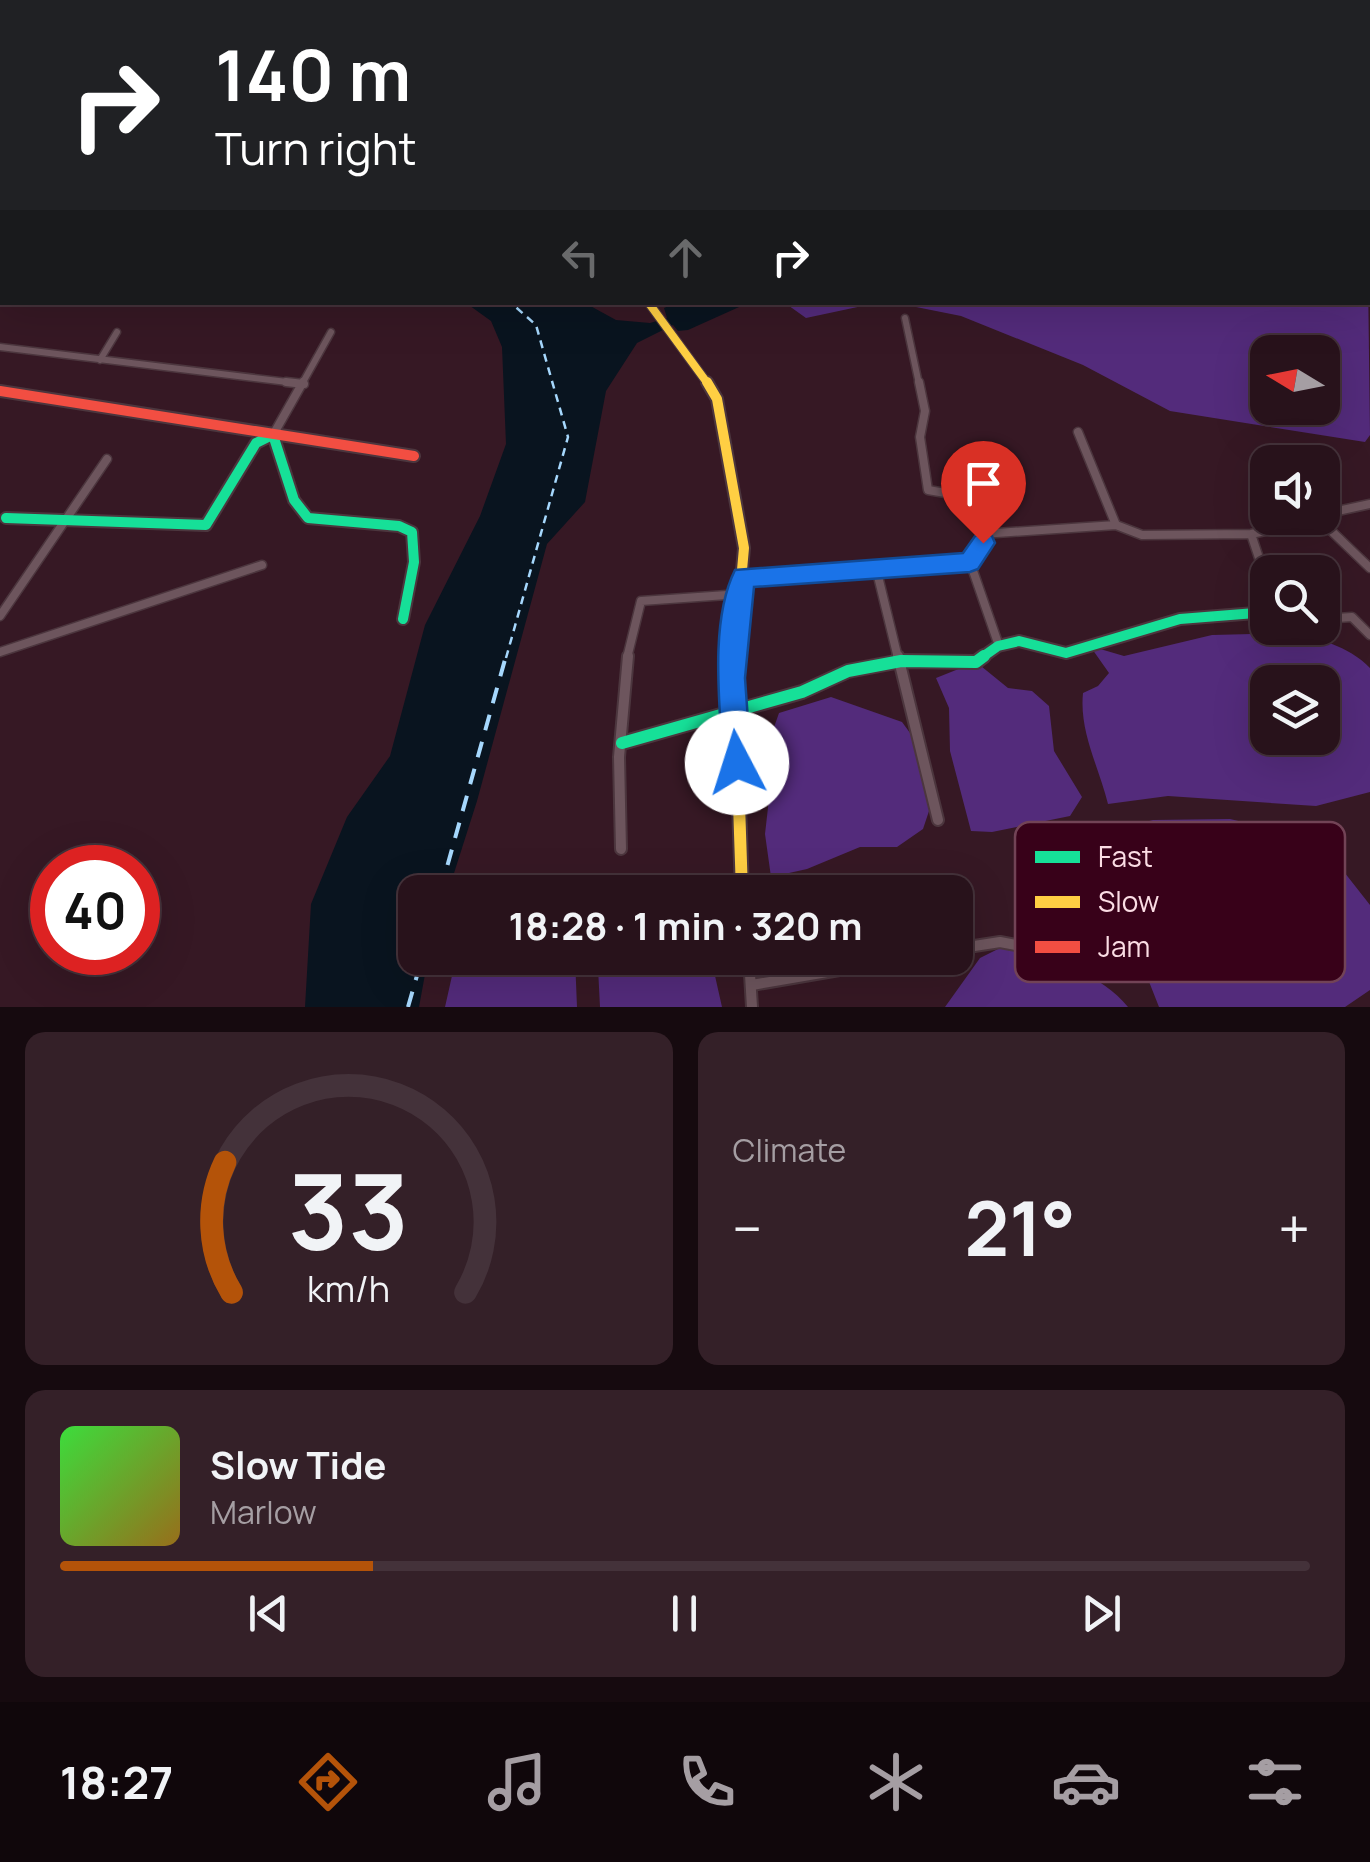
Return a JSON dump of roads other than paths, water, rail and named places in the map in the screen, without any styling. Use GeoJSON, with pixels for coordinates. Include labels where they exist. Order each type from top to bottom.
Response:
{"type":"FeatureCollection","features":[{"type":"Feature","properties":{"kind":"street"},"geometry":{"type":"LineString","coordinates":[[651,305],[717,399],[744,548],[744,578],[736,612],[733,712],[741,875]]}},
{"type":"Feature","properties":{"kind":"street"},"geometry":{"type":"LineString","coordinates":[[744,578],[970,562],[981,550],[982,534],[962,496],[928,490],[920,437],[925,411],[905,318]]}},
{"type":"Feature","properties":{"kind":"street"},"geometry":{"type":"LineString","coordinates":[[100,360],[117,332]]}},
{"type":"Feature","properties":{"kind":"street"},"geometry":{"type":"LineString","coordinates":[[6,518],[206,525],[256,442],[273,435],[331,332]]}},
{"type":"Feature","properties":{"kind":"street"},"geometry":{"type":"LineString","coordinates":[[0,347],[304,384]]}},
{"type":"Feature","properties":{"kind":"street"},"geometry":{"type":"LineString","coordinates":[[0,390],[414,456]]}},
{"type":"Feature","properties":{"kind":"street"},"geometry":{"type":"LineString","coordinates":[[1078,432],[1116,525]]}},
{"type":"Feature","properties":{"kind":"street"},"geometry":{"type":"LineString","coordinates":[[273,435],[294,500],[308,518],[399,526],[412,532],[414,562],[404,619]]}},
{"type":"Feature","properties":{"kind":"street"},"geometry":{"type":"LineString","coordinates":[[0,616],[107,459]]}},
{"type":"Feature","properties":{"kind":"street"},"geometry":{"type":"LineString","coordinates":[[1340,510],[1370,504]]}},
{"type":"Feature","properties":{"kind":"street"},"geometry":{"type":"LineString","coordinates":[[982,534],[1116,525],[1142,535],[1250,534]]}},
{"type":"Feature","properties":{"kind":"street"},"geometry":{"type":"LineString","coordinates":[[1336,535],[1370,568]]}},
{"type":"Feature","properties":{"kind":"street"},"geometry":{"type":"LineString","coordinates":[[970,562],[998,643]]}},
{"type":"Feature","properties":{"kind":"street"},"geometry":{"type":"LineString","coordinates":[[0,652],[262,565]]}},
{"type":"Feature","properties":{"kind":"street"},"geometry":{"type":"LineString","coordinates":[[876,568],[902,661],[938,820]]}},
{"type":"Feature","properties":{"kind":"street"},"geometry":{"type":"LineString","coordinates":[[621,849],[616,784],[627,642],[641,601],[741,594]]}},
{"type":"Feature","properties":{"kind":"street"},"geometry":{"type":"LineString","coordinates":[[622,743],[802,692],[848,671],[902,661],[976,662],[998,643],[1036,640],[1066,652],[1180,619],[1250,613]]}},
{"type":"Feature","properties":{"kind":"street"},"geometry":{"type":"LineString","coordinates":[[1340,617],[1352,617],[1370,634]]}},
{"type":"Feature","properties":{"kind":"street"},"geometry":{"type":"LineString","coordinates":[[973,947],[1000,942],[1015,945]]}},
{"type":"Feature","properties":{"kind":"street"},"geometry":{"type":"LineString","coordinates":[[751,975],[752,1007]]}},
{"type":"Feature","properties":{"kind":"street"},"geometry":{"type":"LineString","coordinates":[[752,984],[806,975]]}},
{"type":"Feature","properties":{"kind":"water"},"geometry":{"type":"Polygon","coordinates":[[[469,305],[589,305],[616,320],[650,323],[667,318],[664,308],[671,305],[744,305],[688,330],[678,331],[673,325],[637,343],[606,391],[585,502],[547,544],[453,875],[398,875],[398,975],[425,975],[419,1007],[305,1007],[311,904],[347,817],[390,756],[425,625],[480,516],[506,444],[502,347],[491,321],[469,305]]]}}]}
